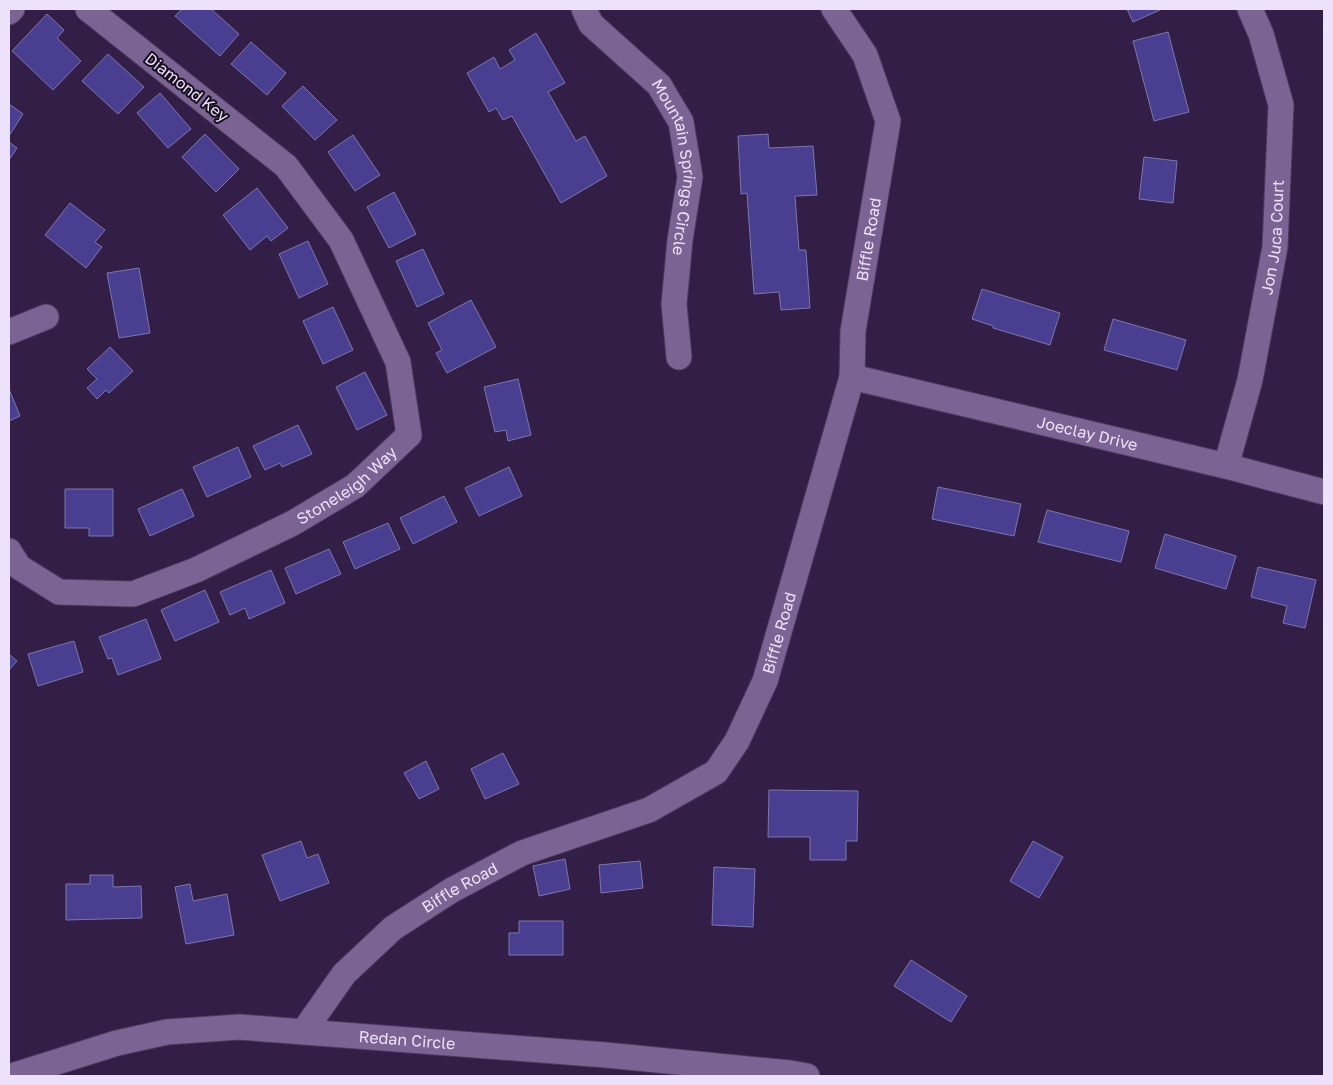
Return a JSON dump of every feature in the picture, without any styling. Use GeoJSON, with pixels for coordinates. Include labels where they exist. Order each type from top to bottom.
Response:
{"type":"FeatureCollection","features":[{"type":"Feature","properties":{"kind":"street"},"geometry":{"type":"LineString","coordinates":[[9,12],[12,9]]}},
{"type":"Feature","properties":{"kind":"street","name":"Diamond Key"},"geometry":{"type":"LineString","coordinates":[[88,9],[286,166]]}},
{"type":"Feature","properties":{"kind":"street","name":"Mountain Springs Circle"},"geometry":{"type":"LineString","coordinates":[[584,9],[591,24],[659,85],[681,122],[690,177],[680,240],[674,304],[679,357]]}},
{"type":"Feature","properties":{"kind":"street","name":"Biffle Road"},"geometry":{"type":"LineString","coordinates":[[304,1031],[344,974],[393,928],[452,890],[522,853],[648,810],[716,772],[737,741],[765,681],[852,377],[853,331],[888,121],[866,55],[834,9]]}},
{"type":"Feature","properties":{"kind":"street","name":"Jon Juca Court"},"geometry":{"type":"LineString","coordinates":[[1226,466],[1250,380],[1275,248],[1281,105],[1261,34],[1250,9]]}},
{"type":"Feature","properties":{"kind":"street","name":"Stoneleigh Way"},"geometry":{"type":"LineString","coordinates":[[9,551],[19,567],[59,592],[133,594],[196,570],[293,523],[355,486],[409,435],[398,362],[341,240],[286,166]]}},
{"type":"Feature","properties":{"kind":"street"},"geometry":{"type":"LineString","coordinates":[[9,332],[46,317]]}},
{"type":"Feature","properties":{"kind":"street","name":"Joeclay Drive"},"geometry":{"type":"LineString","coordinates":[[852,377],[1226,466],[1324,492]]}},
{"type":"Feature","properties":{"kind":"street","name":"Redan Circle"},"geometry":{"type":"LineString","coordinates":[[12,1076],[117,1043],[167,1032],[239,1027],[606,1055],[807,1076]]}},
{"type":"Feature","properties":{"kind":"building"},"geometry":{"type":"Polygon","coordinates":[[[182,9],[211,9],[239,34],[220,56],[175,16],[182,9]]]}},
{"type":"Feature","properties":{"kind":"building"},"geometry":{"type":"Polygon","coordinates":[[[1127,9],[1162,9],[1133,22],[1127,9]]]}},
{"type":"Feature","properties":{"kind":"building"},"geometry":{"type":"Polygon","coordinates":[[[47,14],[64,30],[57,38],[81,61],[53,90],[12,51],[47,14]]]}},
{"type":"Feature","properties":{"kind":"building"},"geometry":{"type":"Polygon","coordinates":[[[1168,32],[1189,112],[1154,121],[1133,41],[1168,32]]]}},
{"type":"Feature","properties":{"kind":"building"},"geometry":{"type":"Polygon","coordinates":[[[536,33],[565,83],[548,92],[576,141],[585,136],[607,176],[561,203],[512,116],[503,120],[496,108],[489,112],[467,73],[494,57],[500,69],[515,60],[509,50],[536,33]]]}},
{"type":"Feature","properties":{"kind":"building"},"geometry":{"type":"Polygon","coordinates":[[[251,42],[286,73],[267,95],[231,64],[251,42]]]}},
{"type":"Feature","properties":{"kind":"building"},"geometry":{"type":"Polygon","coordinates":[[[108,54],[144,87],[118,114],[82,81],[108,54]]]}},
{"type":"Feature","properties":{"kind":"building"},"geometry":{"type":"Polygon","coordinates":[[[303,86],[337,120],[315,140],[282,106],[303,86]]]}},
{"type":"Feature","properties":{"kind":"building"},"geometry":{"type":"Polygon","coordinates":[[[160,93],[191,129],[168,148],[137,113],[160,93]]]}},
{"type":"Feature","properties":{"kind":"building"},"geometry":{"type":"Polygon","coordinates":[[[9,104],[23,114],[9,136],[9,104]]]}},
{"type":"Feature","properties":{"kind":"building"},"geometry":{"type":"Polygon","coordinates":[[[205,134],[239,169],[216,192],[182,157],[205,134]]]}},
{"type":"Feature","properties":{"kind":"building"},"geometry":{"type":"Polygon","coordinates":[[[768,134],[769,148],[813,146],[817,195],[795,196],[799,250],[806,250],[810,308],[781,310],[779,292],[754,294],[747,193],[741,194],[738,136],[768,134]]]}},
{"type":"Feature","properties":{"kind":"building"},"geometry":{"type":"Polygon","coordinates":[[[353,135],[380,175],[355,191],[328,152],[353,135]]]}},
{"type":"Feature","properties":{"kind":"building"},"geometry":{"type":"Polygon","coordinates":[[[9,142],[17,148],[9,160],[9,142]]]}},
{"type":"Feature","properties":{"kind":"building"},"geometry":{"type":"Polygon","coordinates":[[[1144,157],[1177,161],[1173,203],[1139,199],[1144,157]]]}},
{"type":"Feature","properties":{"kind":"building"},"geometry":{"type":"Polygon","coordinates":[[[257,188],[288,228],[271,241],[267,236],[250,250],[223,215],[257,188]]]}},
{"type":"Feature","properties":{"kind":"building"},"geometry":{"type":"Polygon","coordinates":[[[394,192],[416,234],[389,248],[367,207],[394,192]]]}},
{"type":"Feature","properties":{"kind":"building"},"geometry":{"type":"Polygon","coordinates":[[[70,203],[105,230],[95,242],[102,247],[86,268],[45,235],[70,203]]]}},
{"type":"Feature","properties":{"kind":"building"},"geometry":{"type":"Polygon","coordinates":[[[308,241],[328,284],[299,298],[279,254],[308,241]]]}},
{"type":"Feature","properties":{"kind":"building"},"geometry":{"type":"Polygon","coordinates":[[[423,249],[444,294],[417,307],[396,261],[423,249]]]}},
{"type":"Feature","properties":{"kind":"building"},"geometry":{"type":"Polygon","coordinates":[[[139,268],[150,333],[119,338],[107,273],[139,268]]]}},
{"type":"Feature","properties":{"kind":"building"},"geometry":{"type":"Polygon","coordinates":[[[982,289],[1060,313],[1050,345],[993,328],[993,326],[972,319],[982,289]]]}},
{"type":"Feature","properties":{"kind":"building"},"geometry":{"type":"Polygon","coordinates":[[[471,300],[496,347],[447,373],[436,353],[442,350],[428,323],[471,300]]]}},
{"type":"Feature","properties":{"kind":"building"},"geometry":{"type":"Polygon","coordinates":[[[333,307],[353,350],[323,364],[303,321],[333,307]]]}},
{"type":"Feature","properties":{"kind":"building"},"geometry":{"type":"Polygon","coordinates":[[[1113,319],[1186,340],[1177,370],[1104,350],[1113,319]]]}},
{"type":"Feature","properties":{"kind":"building"},"geometry":{"type":"Polygon","coordinates":[[[110,347],[133,371],[109,393],[106,390],[97,399],[87,388],[97,379],[87,369],[110,347]]]}},
{"type":"Feature","properties":{"kind":"building"},"geometry":{"type":"Polygon","coordinates":[[[365,372],[387,415],[357,430],[336,387],[365,372]]]}},
{"type":"Feature","properties":{"kind":"building"},"geometry":{"type":"Polygon","coordinates":[[[518,379],[531,435],[508,441],[506,430],[495,432],[484,387],[518,379]]]}},
{"type":"Feature","properties":{"kind":"building"},"geometry":{"type":"Polygon","coordinates":[[[9,389],[20,416],[9,421],[9,389]]]}},
{"type":"Feature","properties":{"kind":"building"},"geometry":{"type":"Polygon","coordinates":[[[298,425],[312,454],[282,467],[280,463],[265,470],[253,446],[298,425]]]}},
{"type":"Feature","properties":{"kind":"building"},"geometry":{"type":"Polygon","coordinates":[[[238,447],[251,477],[207,497],[193,467],[238,447]]]}},
{"type":"Feature","properties":{"kind":"building"},"geometry":{"type":"Polygon","coordinates":[[[509,467],[522,496],[479,516],[465,488],[509,467]]]}},
{"type":"Feature","properties":{"kind":"building"},"geometry":{"type":"Polygon","coordinates":[[[938,487],[1021,504],[1014,536],[932,519],[938,487]]]}},
{"type":"Feature","properties":{"kind":"building"},"geometry":{"type":"Polygon","coordinates":[[[65,489],[113,489],[113,536],[89,536],[89,528],[65,528],[65,489]]]}},
{"type":"Feature","properties":{"kind":"building"},"geometry":{"type":"Polygon","coordinates":[[[182,489],[194,516],[150,536],[138,509],[182,489]]]}},
{"type":"Feature","properties":{"kind":"building"},"geometry":{"type":"Polygon","coordinates":[[[444,496],[457,522],[413,544],[400,518],[444,496]]]}},
{"type":"Feature","properties":{"kind":"building"},"geometry":{"type":"Polygon","coordinates":[[[1047,510],[1129,531],[1121,562],[1038,542],[1047,510]]]}},
{"type":"Feature","properties":{"kind":"building"},"geometry":{"type":"Polygon","coordinates":[[[388,523],[400,549],[355,569],[343,542],[388,523]]]}},
{"type":"Feature","properties":{"kind":"building"},"geometry":{"type":"Polygon","coordinates":[[[1165,534],[1236,556],[1226,589],[1155,568],[1165,534]]]}},
{"type":"Feature","properties":{"kind":"building"},"geometry":{"type":"Polygon","coordinates":[[[329,549],[341,574],[296,594],[285,568],[329,549]]]}},
{"type":"Feature","properties":{"kind":"building"},"geometry":{"type":"Polygon","coordinates":[[[1258,567],[1316,580],[1305,628],[1283,623],[1287,606],[1251,597],[1258,567]]]}},
{"type":"Feature","properties":{"kind":"building"},"geometry":{"type":"Polygon","coordinates":[[[271,570],[285,603],[249,619],[245,608],[230,615],[220,592],[271,570]]]}},
{"type":"Feature","properties":{"kind":"building"},"geometry":{"type":"Polygon","coordinates":[[[205,590],[219,622],[175,641],[161,610],[205,590]]]}},
{"type":"Feature","properties":{"kind":"building"},"geometry":{"type":"Polygon","coordinates":[[[146,619],[161,659],[118,675],[112,658],[108,659],[99,637],[146,619]]]}},
{"type":"Feature","properties":{"kind":"building"},"geometry":{"type":"Polygon","coordinates":[[[74,641],[83,672],[38,686],[28,654],[74,641]]]}},
{"type":"Feature","properties":{"kind":"building"},"geometry":{"type":"Polygon","coordinates":[[[9,654],[17,661],[9,670],[9,654]]]}},
{"type":"Feature","properties":{"kind":"building"},"geometry":{"type":"Polygon","coordinates":[[[503,753],[519,784],[485,799],[471,769],[503,753]]]}},
{"type":"Feature","properties":{"kind":"building"},"geometry":{"type":"Polygon","coordinates":[[[426,761],[439,789],[419,799],[404,773],[426,761]]]}},
{"type":"Feature","properties":{"kind":"building"},"geometry":{"type":"Polygon","coordinates":[[[769,790],[858,791],[857,841],[846,841],[846,860],[810,860],[810,837],[768,837],[769,790]]]}},
{"type":"Feature","properties":{"kind":"building"},"geometry":{"type":"Polygon","coordinates":[[[301,841],[307,858],[318,854],[329,883],[280,901],[262,855],[301,841]]]}},
{"type":"Feature","properties":{"kind":"building"},"geometry":{"type":"Polygon","coordinates":[[[1033,841],[1063,857],[1039,898],[1010,881],[1033,841]]]}},
{"type":"Feature","properties":{"kind":"building"},"geometry":{"type":"Polygon","coordinates":[[[565,859],[570,889],[539,896],[533,866],[565,859]]]}},
{"type":"Feature","properties":{"kind":"building"},"geometry":{"type":"Polygon","coordinates":[[[640,861],[643,888],[601,893],[599,865],[640,861]]]}},
{"type":"Feature","properties":{"kind":"building"},"geometry":{"type":"Polygon","coordinates":[[[714,867],[755,869],[753,927],[712,925],[714,867]]]}},
{"type":"Feature","properties":{"kind":"building"},"geometry":{"type":"Polygon","coordinates":[[[90,875],[113,875],[113,887],[141,886],[142,918],[66,920],[66,884],[90,884],[90,875]]]}},
{"type":"Feature","properties":{"kind":"building"},"geometry":{"type":"Polygon","coordinates":[[[190,884],[193,901],[227,894],[234,935],[186,944],[175,887],[190,884]]]}},
{"type":"Feature","properties":{"kind":"building"},"geometry":{"type":"Polygon","coordinates":[[[519,921],[563,921],[563,955],[509,955],[509,933],[519,933],[519,921]]]}},
{"type":"Feature","properties":{"kind":"building"},"geometry":{"type":"Polygon","coordinates":[[[911,960],[967,996],[951,1022],[894,986],[911,960]]]}}]}
